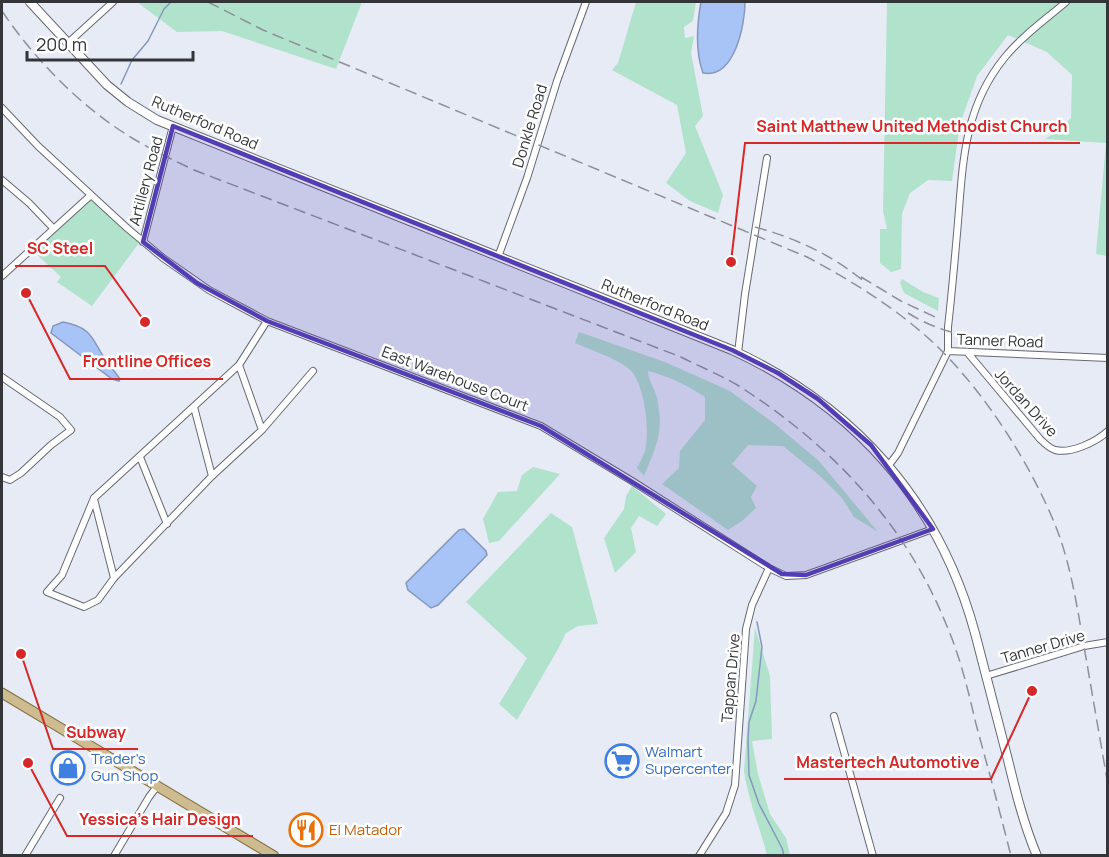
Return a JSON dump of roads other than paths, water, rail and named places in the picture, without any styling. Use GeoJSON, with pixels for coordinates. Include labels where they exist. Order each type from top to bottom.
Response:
{"type":"FeatureCollection","features":[{"type":"Feature","properties":{"kind":"main road"},"geometry":{"type":"LineString","coordinates":[[2,693],[274,855]]}},
{"type":"Feature","properties":{"kind":"street","name":"Rutherford Road"},"geometry":{"type":"LineString","coordinates":[[30,2],[97,76],[140,110],[173,126],[738,352],[778,373],[819,399],[854,428],[889,465],[914,498],[933,529],[960,586],[1024,824],[1037,855]]}},
{"type":"Feature","properties":{"kind":"street"},"geometry":{"type":"LineString","coordinates":[[68,43],[112,2]]}},
{"type":"Feature","properties":{"kind":"street","name":"Donkle Road"},"geometry":{"type":"LineString","coordinates":[[498,257],[527,178],[554,88],[586,2]]}},
{"type":"Feature","properties":{"kind":"street"},"geometry":{"type":"LineString","coordinates":[[948,351],[948,327],[965,142],[970,121],[982,94],[1004,58],[1066,2]]}},
{"type":"Feature","properties":{"kind":"street","name":"East Warehouse Court"},"geometry":{"type":"LineString","coordinates":[[2,108],[38,146],[143,242],[197,283],[267,321],[541,426],[632,480],[769,568],[786,576],[806,575],[933,529]]}},
{"type":"Feature","properties":{"kind":"street","name":"Artillery Road"},"geometry":{"type":"LineString","coordinates":[[143,242],[173,126]]}},
{"type":"Feature","properties":{"kind":"street"},"geometry":{"type":"LineString","coordinates":[[738,352],[766,158]]}},
{"type":"Feature","properties":{"kind":"street"},"geometry":{"type":"LineString","coordinates":[[2,180],[53,228]]}},
{"type":"Feature","properties":{"kind":"street"},"geometry":{"type":"LineString","coordinates":[[2,276],[91,195]]}},
{"type":"Feature","properties":{"kind":"street"},"geometry":{"type":"LineString","coordinates":[[267,321],[239,365],[94,498],[62,575],[47,592],[84,607],[98,600],[114,578],[212,476],[262,430],[313,371]]}},
{"type":"Feature","properties":{"kind":"street","name":"Tanner Road"},"geometry":{"type":"LineString","coordinates":[[889,465],[898,453],[948,351],[1107,358]]}},
{"type":"Feature","properties":{"kind":"street","name":"Jordan Drive"},"geometry":{"type":"LineString","coordinates":[[967,352],[1040,439],[1053,450],[1074,449],[1107,431]]}},
{"type":"Feature","properties":{"kind":"street"},"geometry":{"type":"LineString","coordinates":[[239,365],[262,430]]}},
{"type":"Feature","properties":{"kind":"street"},"geometry":{"type":"LineString","coordinates":[[2,377],[60,417],[71,430],[18,475],[10,480],[2,477]]}},
{"type":"Feature","properties":{"kind":"street"},"geometry":{"type":"LineString","coordinates":[[194,407],[212,476]]}},
{"type":"Feature","properties":{"kind":"street"},"geometry":{"type":"LineString","coordinates":[[140,457],[167,524]]}},
{"type":"Feature","properties":{"kind":"street"},"geometry":{"type":"LineString","coordinates":[[94,498],[114,578]]}},
{"type":"Feature","properties":{"kind":"street","name":"Tappan Drive"},"geometry":{"type":"LineString","coordinates":[[699,855],[726,813],[735,785],[747,629],[752,605],[769,568]]}},
{"type":"Feature","properties":{"kind":"street","name":"Tanner Drive"},"geometry":{"type":"LineString","coordinates":[[986,676],[1084,646],[1107,642]]}},
{"type":"Feature","properties":{"kind":"street"},"geometry":{"type":"LineString","coordinates":[[834,716],[873,855]]}},
{"type":"Feature","properties":{"kind":"street"},"geometry":{"type":"LineString","coordinates":[[114,855],[148,797],[158,785]]}},
{"type":"Feature","properties":{"kind":"street"},"geometry":{"type":"LineString","coordinates":[[25,855],[60,798]]}},
{"type":"Feature","properties":{"kind":"street"},"geometry":{"type":"LineString","coordinates":[[1030,840],[1032,855]]}},
{"type":"Feature","properties":{"kind":"water"},"geometry":{"type":"Polygon","coordinates":[[[701,2],[745,2],[743,23],[736,48],[723,68],[714,73],[703,73],[700,65],[698,28],[701,2]]]}},
{"type":"Feature","properties":{"kind":"water"},"geometry":{"type":"Polygon","coordinates":[[[63,322],[80,327],[90,335],[120,379],[119,381],[112,379],[51,333],[53,326],[63,322]]]}},
{"type":"Feature","properties":{"kind":"water"},"geometry":{"type":"Polygon","coordinates":[[[464,529],[486,551],[487,555],[438,605],[431,608],[408,590],[406,583],[459,530],[464,529]]]}},
{"type":"Feature","properties":{"kind":"waterway"},"geometry":{"type":"LineString","coordinates":[[121,84],[132,60],[148,41],[164,9],[171,2]]}},
{"type":"Feature","properties":{"kind":"waterway"},"geometry":{"type":"LineString","coordinates":[[757,622],[762,647],[756,701],[749,722],[749,775],[759,804],[784,856]]}},
{"type":"Feature","properties":{"kind":"railway"},"geometry":{"type":"LineString","coordinates":[[208,2],[263,30],[807,257],[870,294],[927,337],[966,377],[1002,425],[1032,476],[1056,527],[1073,586],[1108,785]]}},
{"type":"Feature","properties":{"kind":"railway"},"geometry":{"type":"LineString","coordinates":[[2,11],[44,65],[77,97],[113,126],[155,151],[194,170],[681,357],[738,385],[808,437],[864,492],[888,522],[930,588],[960,661],[1011,856]]}},
{"type":"Feature","properties":{"kind":"railway"},"geometry":{"type":"LineString","coordinates":[[755,227],[814,249],[841,264],[866,283]]}},
{"type":"Feature","properties":{"kind":"railway"},"geometry":{"type":"LineString","coordinates":[[861,277],[901,301],[935,317]]}},
{"type":"Feature","properties":{"kind":"railway"},"geometry":{"type":"LineString","coordinates":[[908,313],[938,328],[968,336],[1031,343]]}},
{"type":"Feature","properties":{"kind":"place","name":"Saint Matthew United Methodist Church"},"geometry":{"type":"Point","coordinates":[731,262]}},
{"type":"Feature","properties":{"kind":"place","name":"Frontline Offices"},"geometry":{"type":"Point","coordinates":[26,293]}},
{"type":"Feature","properties":{"kind":"place","name":"SC Steel"},"geometry":{"type":"Point","coordinates":[145,322]}},
{"type":"Feature","properties":{"kind":"place","name":"Subway"},"geometry":{"type":"Point","coordinates":[21,654]}},
{"type":"Feature","properties":{"kind":"place","name":"Mastertech Automotive"},"geometry":{"type":"Point","coordinates":[1032,691]}},
{"type":"Feature","properties":{"kind":"place","name":"Walmart Supercenter"},"geometry":{"type":"Point","coordinates":[622,761]}},
{"type":"Feature","properties":{"kind":"place","name":"Yessica's Hair Design"},"geometry":{"type":"Point","coordinates":[28,763]}},
{"type":"Feature","properties":{"kind":"place","name":"Trader's Gun Shop"},"geometry":{"type":"Point","coordinates":[68,768]}},
{"type":"Feature","properties":{"kind":"place","name":"El Matador"},"geometry":{"type":"Point","coordinates":[306,830]}}]}
